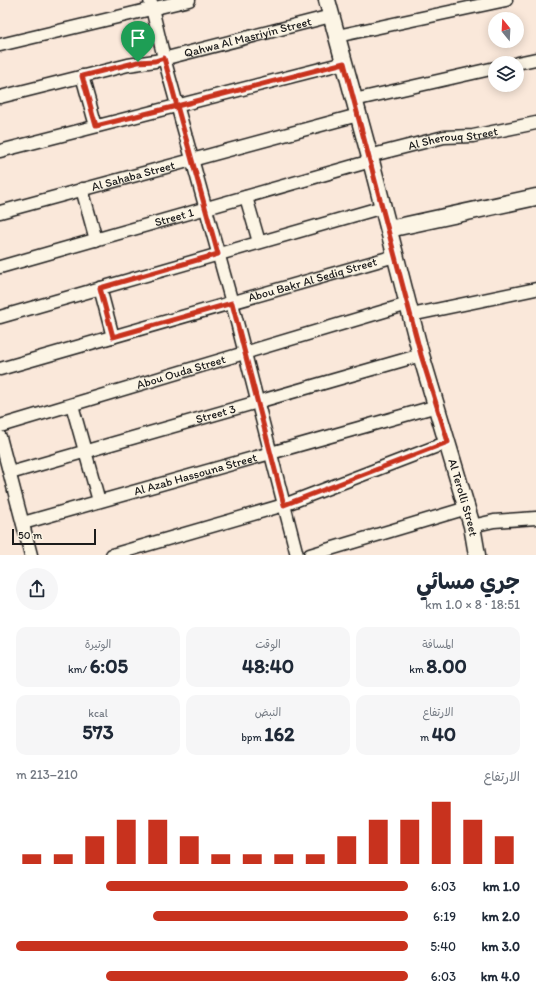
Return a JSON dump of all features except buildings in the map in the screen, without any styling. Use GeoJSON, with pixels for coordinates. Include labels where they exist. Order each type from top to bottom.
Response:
{"type":"FeatureCollection","features":[{"type":"Feature","properties":{"kind":"street"},"geometry":{"type":"LineString","coordinates":[[0,45],[151,4],[189,0]]}},
{"type":"Feature","properties":{"kind":"street","name":"Al Terolli Street"},"geometry":{"type":"LineString","coordinates":[[327,0],[421,355],[472,526],[477,555]]}},
{"type":"Feature","properties":{"kind":"street"},"geometry":{"type":"LineString","coordinates":[[336,36],[506,0]]}},
{"type":"Feature","properties":{"kind":"street"},"geometry":{"type":"LineString","coordinates":[[151,4],[177,106],[232,303],[297,555]]}},
{"type":"Feature","properties":{"kind":"street","name":"Qahwa Al Masriyin Street"},"geometry":{"type":"LineString","coordinates":[[0,97],[138,62],[155,61],[331,16]]}},
{"type":"Feature","properties":{"kind":"street"},"geometry":{"type":"LineString","coordinates":[[524,62],[536,59]]}},
{"type":"Feature","properties":{"kind":"street"},"geometry":{"type":"LineString","coordinates":[[0,151],[344,63]]}},
{"type":"Feature","properties":{"kind":"street","name":"Al Sahaba Street"},"geometry":{"type":"LineString","coordinates":[[0,212],[192,160],[356,107],[488,70]]}},
{"type":"Feature","properties":{"kind":"street"},"geometry":{"type":"LineString","coordinates":[[82,76],[96,126]]}},
{"type":"Feature","properties":{"kind":"street","name":"Al Sherouq Street"},"geometry":{"type":"LineString","coordinates":[[370,159],[444,137],[473,136],[536,123]]}},
{"type":"Feature","properties":{"kind":"street","name":"Street 1"},"geometry":{"type":"LineString","coordinates":[[0,267],[246,197],[370,159]]}},
{"type":"Feature","properties":{"kind":"street"},"geometry":{"type":"LineString","coordinates":[[82,189],[96,240]]}},
{"type":"Feature","properties":{"kind":"street"},"geometry":{"type":"LineString","coordinates":[[246,197],[259,242]]}},
{"type":"Feature","properties":{"kind":"street"},"geometry":{"type":"LineString","coordinates":[[388,228],[536,197]]}},
{"type":"Feature","properties":{"kind":"street"},"geometry":{"type":"LineString","coordinates":[[0,317],[383,207]]}},
{"type":"Feature","properties":{"kind":"street","name":"Abou Bakr Al Sediq Street"},"geometry":{"type":"LineString","coordinates":[[0,369],[395,256]]}},
{"type":"Feature","properties":{"kind":"street"},"geometry":{"type":"LineString","coordinates":[[100,288],[113,337]]}},
{"type":"Feature","properties":{"kind":"street","name":"Abou Ouda Street"},"geometry":{"type":"LineString","coordinates":[[0,426],[245,353],[410,309],[536,289]]}},
{"type":"Feature","properties":{"kind":"street","name":"Street 3"},"geometry":{"type":"LineString","coordinates":[[10,473],[421,355]]}},
{"type":"Feature","properties":{"kind":"street"},"geometry":{"type":"LineString","coordinates":[[72,405],[99,501]]}},
{"type":"Feature","properties":{"kind":"street","name":"Al Azab Hassouna Street"},"geometry":{"type":"LineString","coordinates":[[23,524],[99,501],[437,406]]}},
{"type":"Feature","properties":{"kind":"street"},"geometry":{"type":"LineString","coordinates":[[0,437],[31,555]]}},
{"type":"Feature","properties":{"kind":"street"},"geometry":{"type":"LineString","coordinates":[[112,555],[284,505],[448,442]]}},
{"type":"Feature","properties":{"kind":"street"},"geometry":{"type":"LineString","coordinates":[[310,555],[467,508]]}},
{"type":"Feature","properties":{"kind":"street"},"geometry":{"type":"LineString","coordinates":[[472,526],[494,521],[536,518]]}},
{"type":"Feature","properties":{"kind":"route"},"geometry":{"type":"LineString","coordinates":[[138,62],[82,76],[96,126],[177,106],[218,254],[100,288],[113,337],[232,303],[284,505],[448,442],[421,355],[344,63],[177,106],[164,58],[155,61],[138,62]]}}]}
